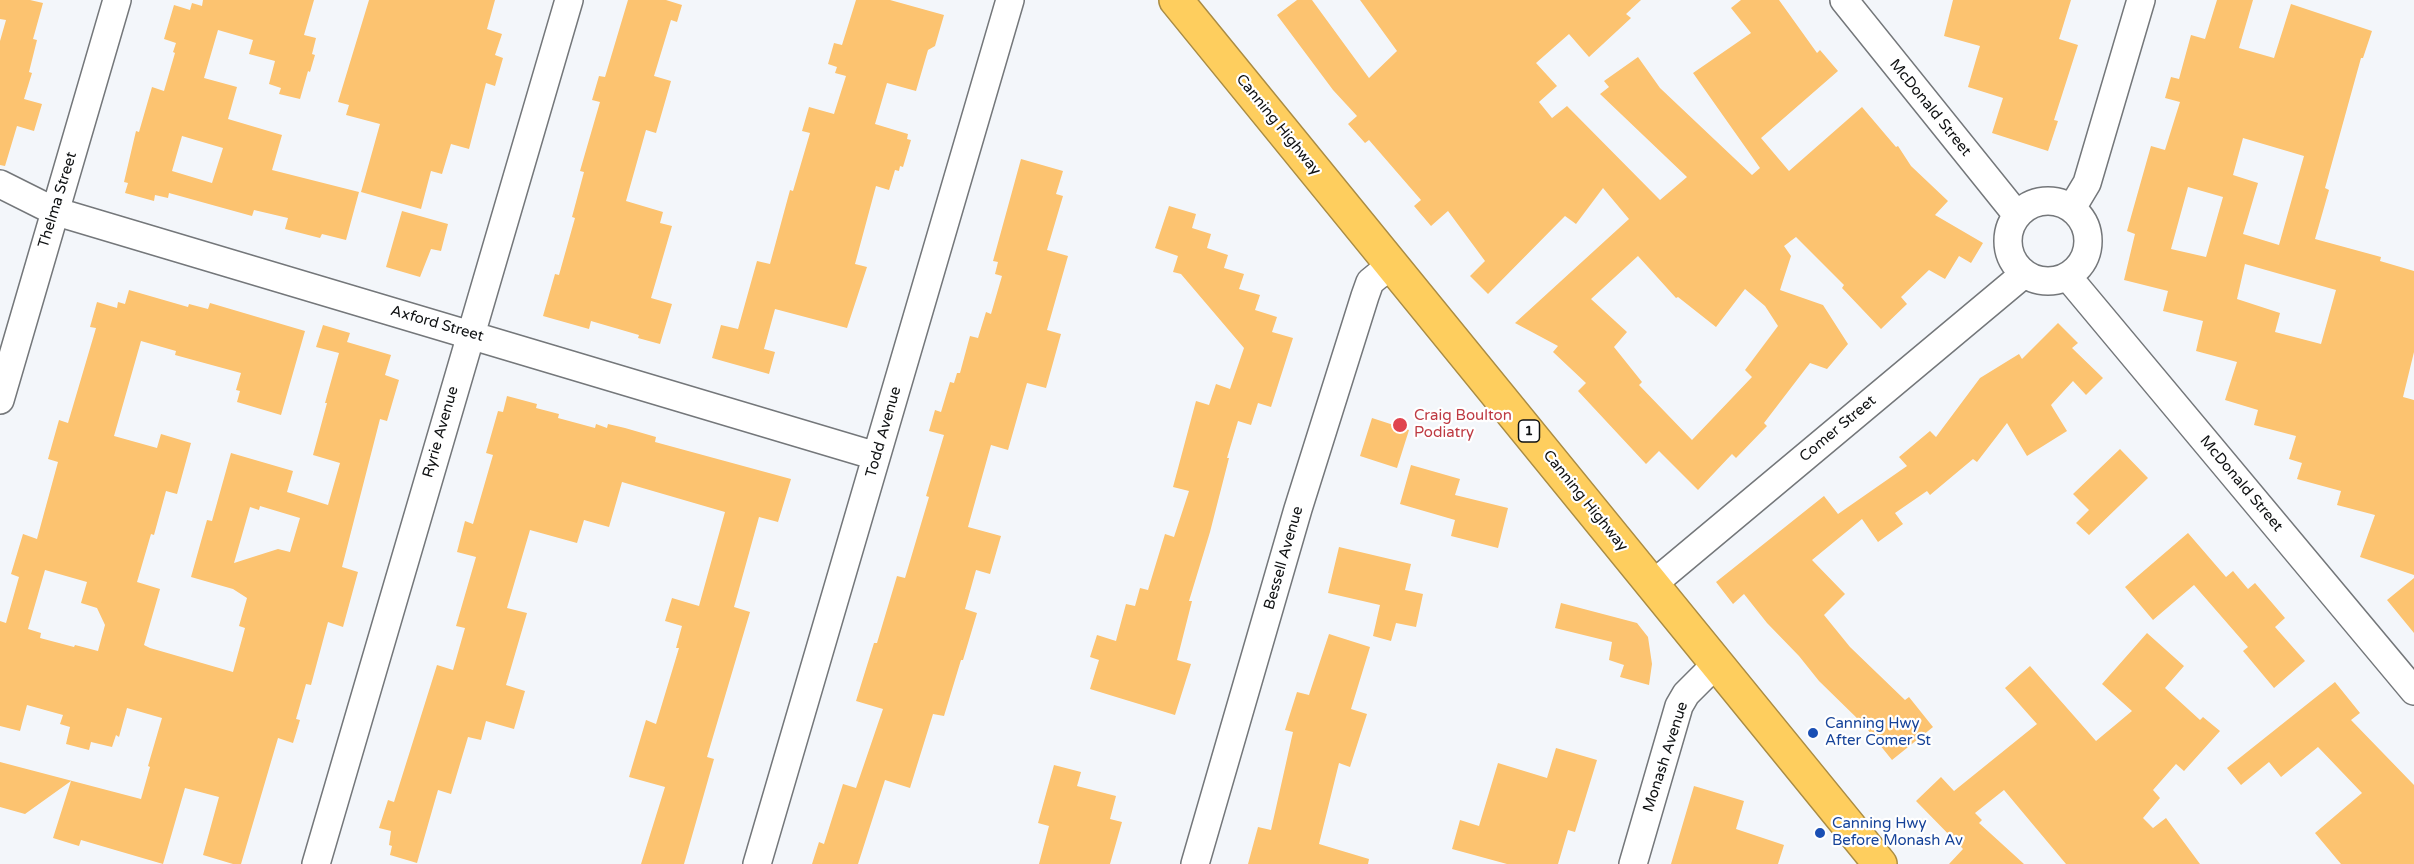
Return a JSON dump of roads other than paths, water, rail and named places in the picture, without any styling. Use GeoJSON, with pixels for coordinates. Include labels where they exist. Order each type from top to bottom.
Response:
{"type":"FeatureCollection","features":[{"type":"Feature","properties":{"kind":"highway","name":"Canning Highway"},"geometry":{"type":"LineString","coordinates":[[1176,0],[1880,864]]}},
{"type":"Feature","properties":{"kind":"street","name":"Thelma Street"},"geometry":{"type":"LineString","coordinates":[[0,400],[117,0]]}},
{"type":"Feature","properties":{"kind":"street","name":"Ryrie Avenue"},"geometry":{"type":"LineString","coordinates":[[316,864],[569,0]]}},
{"type":"Feature","properties":{"kind":"street","name":"Todd Avenue"},"geometry":{"type":"LineString","coordinates":[[757,864],[1010,0]]}},
{"type":"Feature","properties":{"kind":"street","name":"McDonald Street"},"geometry":{"type":"LineString","coordinates":[[1844,0],[2017,215]]}},
{"type":"Feature","properties":{"kind":"street"},"geometry":{"type":"LineString","coordinates":[[2072,208],[2087,183],[2140,0]]}},
{"type":"Feature","properties":{"kind":"street","name":"Axford Street"},"geometry":{"type":"LineString","coordinates":[[0,184],[54,211],[470,333],[876,456]]}},
{"type":"Feature","properties":{"kind":"street"},"geometry":{"type":"LineString","coordinates":[[2041,201],[2055,201],[2072,208],[2082,219],[2087,232],[2088,246],[2084,259],[2076,271],[2068,277],[2054,281],[2040,281],[2024,274],[2014,264],[2009,250],[2008,236],[2017,215],[2028,206],[2041,201]]}},
{"type":"Feature","properties":{"kind":"street","name":"Bessell Avenue"},"geometry":{"type":"LineString","coordinates":[[1195,864],[1298,509],[1365,296],[1370,282],[1392,264]]}},
{"type":"Feature","properties":{"kind":"street","name":"Comer Street"},"geometry":{"type":"LineString","coordinates":[[1653,584],[2024,274]]}},
{"type":"Feature","properties":{"kind":"street","name":"McDonald Street"},"geometry":{"type":"LineString","coordinates":[[2068,277],[2414,691]]}},
{"type":"Feature","properties":{"kind":"street","name":"Monash Avenue"},"geometry":{"type":"LineString","coordinates":[[1633,864],[1679,706],[1686,694],[1718,663]]}},
{"type":"Feature","properties":{"kind":"place","name":"Craig Boulton Podiatry"},"geometry":{"type":"Point","coordinates":[1400,425]}},
{"type":"Feature","properties":{"kind":"place","name":"Canning Hwy After Comer St"},"geometry":{"type":"Point","coordinates":[1813,733]}},
{"type":"Feature","properties":{"kind":"place","name":"Canning Hwy Before Monash Av"},"geometry":{"type":"Point","coordinates":[1820,833]}}]}
